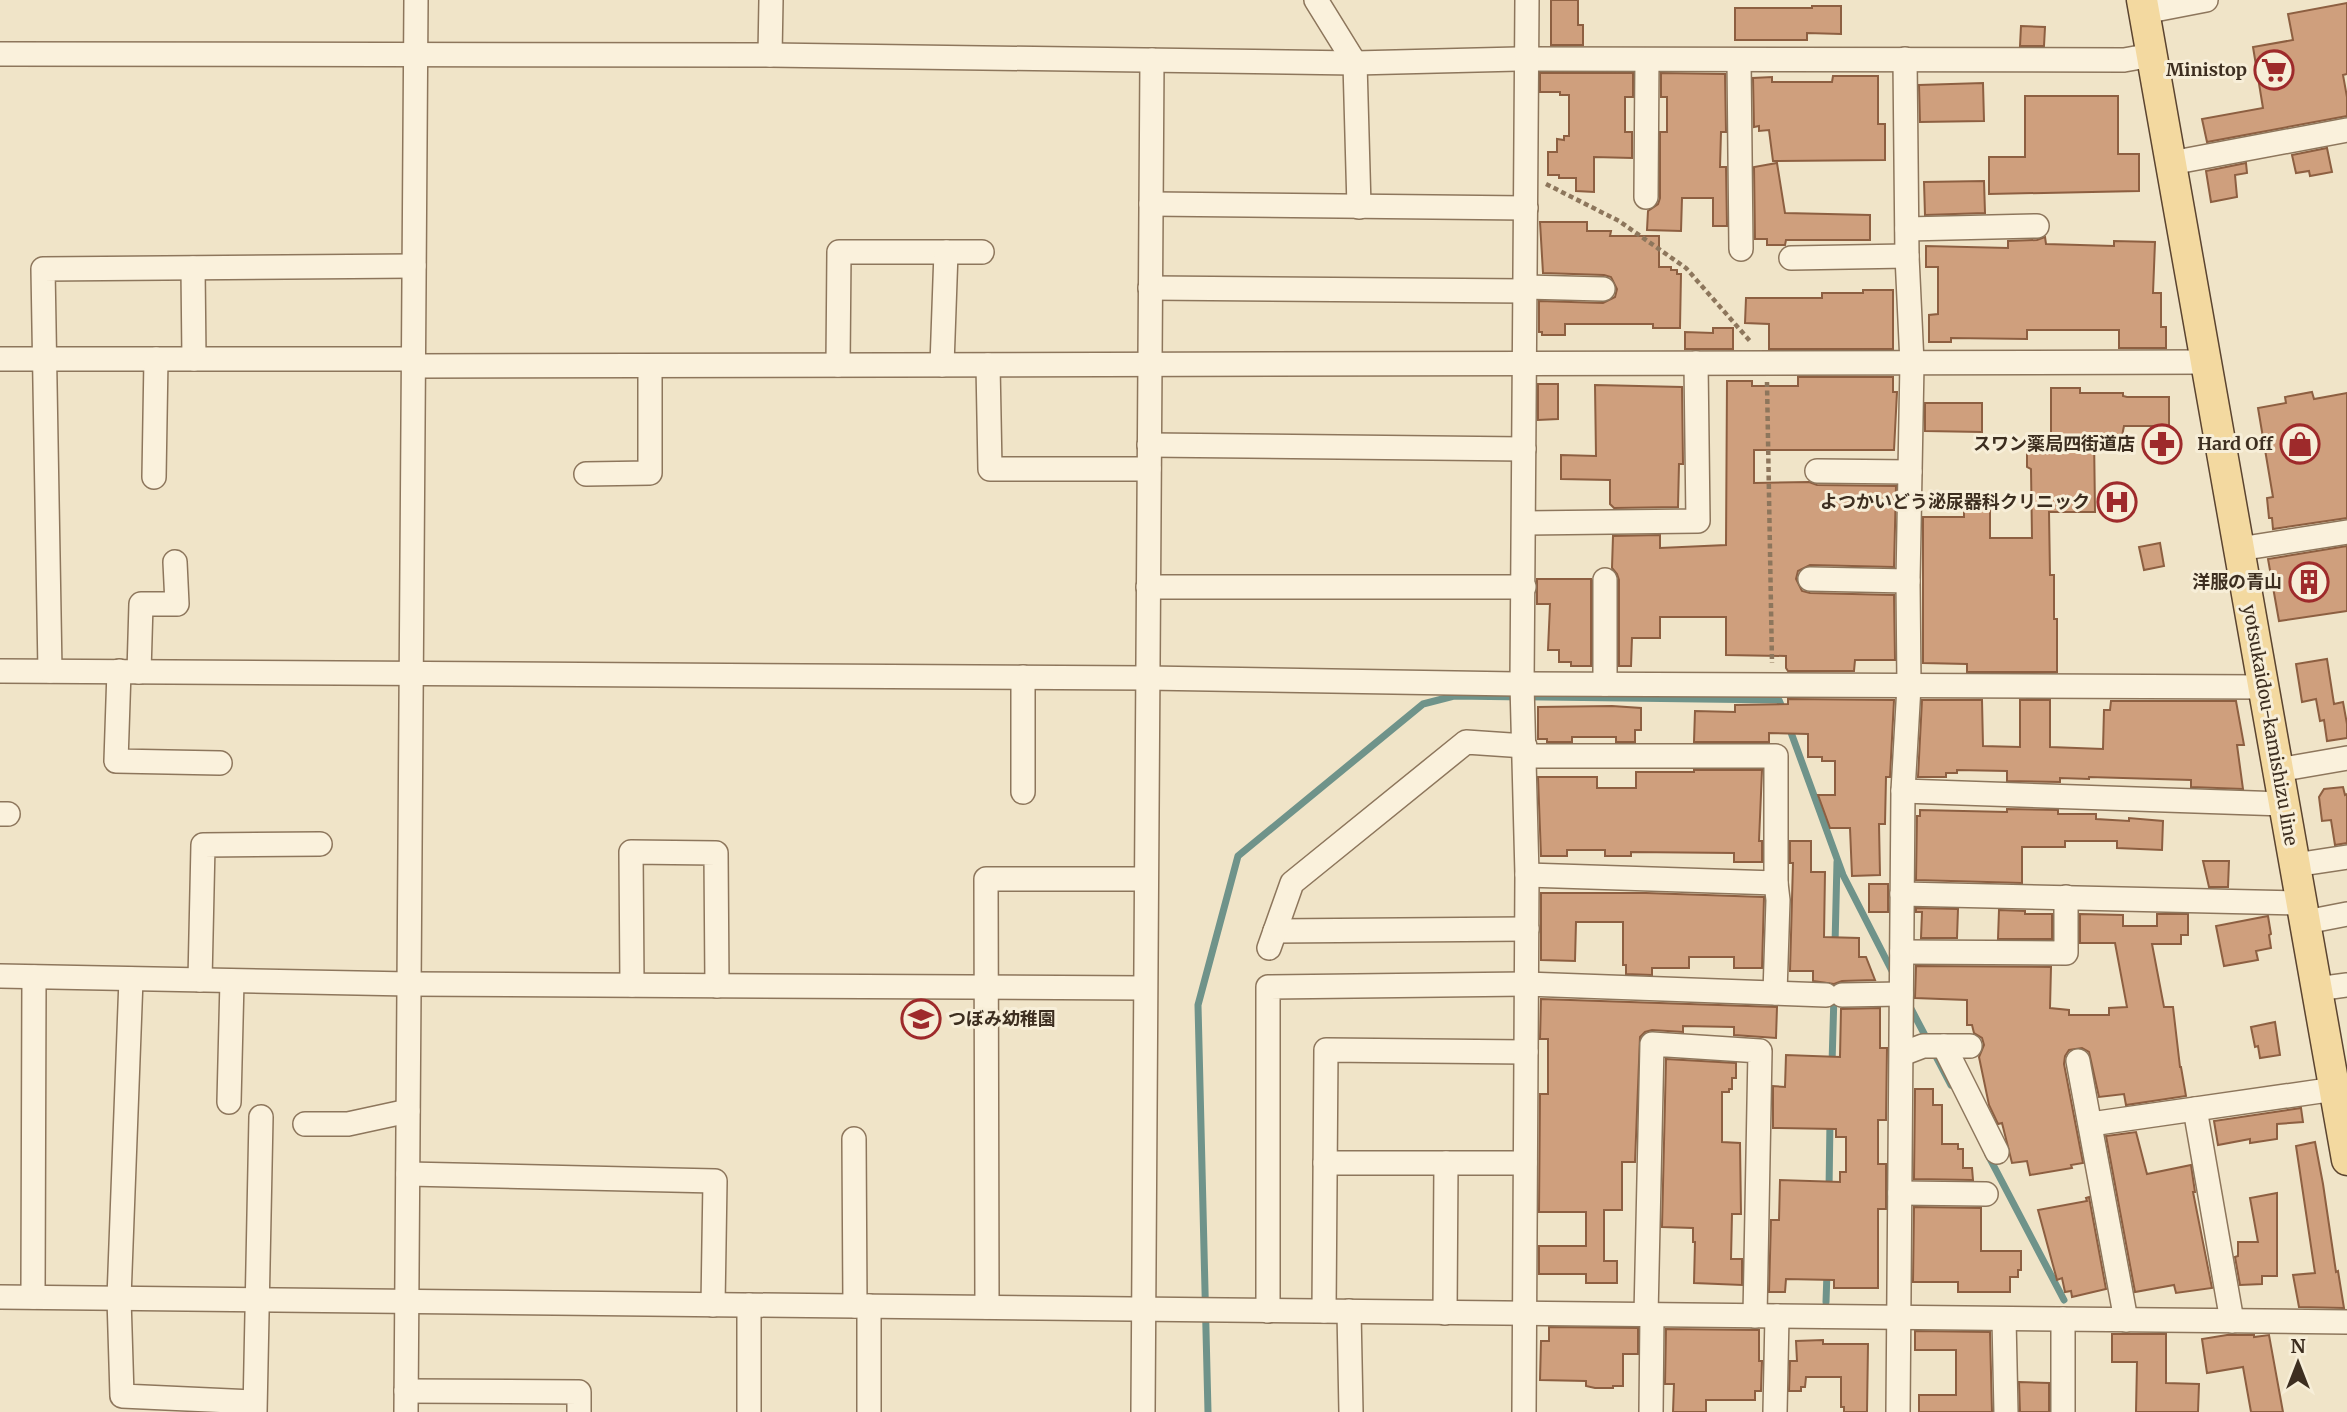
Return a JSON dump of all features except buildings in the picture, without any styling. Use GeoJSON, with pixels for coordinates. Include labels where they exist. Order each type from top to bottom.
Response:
{"type":"FeatureCollection","features":[{"type":"Feature","properties":{"kind":"main road","name":"yotsukaidou-kamishizu line"},"geometry":{"type":"LineString","coordinates":[[2143,6],[2347,1160]]}},
{"type":"Feature","properties":{"kind":"street"},"geometry":{"type":"LineString","coordinates":[[416,0],[406,1401],[579,1392],[579,1412]]}},
{"type":"Feature","properties":{"kind":"street"},"geometry":{"type":"LineString","coordinates":[[770,55],[771,0]]}},
{"type":"Feature","properties":{"kind":"street"},"geometry":{"type":"LineString","coordinates":[[1316,0],[1355,63],[1359,207]]}},
{"type":"Feature","properties":{"kind":"street"},"geometry":{"type":"LineString","coordinates":[[1524,1412],[1527,875],[1523,692],[1527,0]]}},
{"type":"Feature","properties":{"kind":"street"},"geometry":{"type":"LineString","coordinates":[[2143,6],[2207,0]]}},
{"type":"Feature","properties":{"kind":"street"},"geometry":{"type":"LineString","coordinates":[[0,54],[770,55],[1355,63],[1528,59],[2124,60],[2152,55]]}},
{"type":"Feature","properties":{"kind":"street"},"geometry":{"type":"LineString","coordinates":[[1898,1412],[1903,791],[1909,686],[1912,363],[1907,256],[1905,59]]}},
{"type":"Feature","properties":{"kind":"street"},"geometry":{"type":"LineString","coordinates":[[1143,1412],[1153,60]]}},
{"type":"Feature","properties":{"kind":"street"},"geometry":{"type":"LineString","coordinates":[[1646,197],[1647,60]]}},
{"type":"Feature","properties":{"kind":"street"},"geometry":{"type":"LineString","coordinates":[[1739,60],[1741,249]]}},
{"type":"Feature","properties":{"kind":"street"},"geometry":{"type":"LineString","coordinates":[[2171,163],[2347,130]]}},
{"type":"Feature","properties":{"kind":"street"},"geometry":{"type":"LineString","coordinates":[[1151,204],[1526,208]]}},
{"type":"Feature","properties":{"kind":"street"},"geometry":{"type":"LineString","coordinates":[[1907,229],[2037,226]]}},
{"type":"Feature","properties":{"kind":"street"},"geometry":{"type":"LineString","coordinates":[[838,365],[839,252],[982,252]]}},
{"type":"Feature","properties":{"kind":"street"},"geometry":{"type":"LineString","coordinates":[[942,365],[946,252]]}},
{"type":"Feature","properties":{"kind":"street"},"geometry":{"type":"LineString","coordinates":[[1791,258],[1907,256]]}},
{"type":"Feature","properties":{"kind":"street"},"geometry":{"type":"LineString","coordinates":[[50,671],[43,269],[414,267]]}},
{"type":"Feature","properties":{"kind":"street"},"geometry":{"type":"LineString","coordinates":[[193,268],[194,359]]}},
{"type":"Feature","properties":{"kind":"street"},"geometry":{"type":"LineString","coordinates":[[1150,288],[1603,289]]}},
{"type":"Feature","properties":{"kind":"street"},"geometry":{"type":"LineString","coordinates":[[0,359],[650,366],[2206,362]]}},
{"type":"Feature","properties":{"kind":"street"},"geometry":{"type":"LineString","coordinates":[[154,477],[156,359]]}},
{"type":"Feature","properties":{"kind":"street"},"geometry":{"type":"LineString","coordinates":[[1525,523],[1698,522],[1696,363]]}},
{"type":"Feature","properties":{"kind":"street"},"geometry":{"type":"LineString","coordinates":[[988,365],[990,468],[1149,469]]}},
{"type":"Feature","properties":{"kind":"street"},"geometry":{"type":"LineString","coordinates":[[586,474],[650,473],[650,366]]}},
{"type":"Feature","properties":{"kind":"street"},"geometry":{"type":"LineString","coordinates":[[1149,445],[1524,449]]}},
{"type":"Feature","properties":{"kind":"street"},"geometry":{"type":"LineString","coordinates":[[1817,471],[1910,472]]}},
{"type":"Feature","properties":{"kind":"street"},"geometry":{"type":"LineString","coordinates":[[2239,549],[2347,532]]}},
{"type":"Feature","properties":{"kind":"street"},"geometry":{"type":"LineString","coordinates":[[174,562],[177,604],[141,604],[116,761],[220,762]]}},
{"type":"Feature","properties":{"kind":"street"},"geometry":{"type":"LineString","coordinates":[[1810,579],[1908,581]]}},
{"type":"Feature","properties":{"kind":"street"},"geometry":{"type":"LineString","coordinates":[[1605,580],[1605,684]]}},
{"type":"Feature","properties":{"kind":"street"},"geometry":{"type":"LineString","coordinates":[[1148,587],[1524,587]]}},
{"type":"Feature","properties":{"kind":"street"},"geometry":{"type":"LineString","coordinates":[[0,671],[1147,678],[1523,692],[1605,684],[2263,687]]}},
{"type":"Feature","properties":{"kind":"street"},"geometry":{"type":"LineString","coordinates":[[1023,677],[1023,792]]}},
{"type":"Feature","properties":{"kind":"street"},"geometry":{"type":"LineString","coordinates":[[1527,929],[1272,940],[1292,883],[1466,742],[1525,751],[1776,756],[1778,900],[1775,993]]}},
{"type":"Feature","properties":{"kind":"street"},"geometry":{"type":"LineString","coordinates":[[2278,770],[2347,758]]}},
{"type":"Feature","properties":{"kind":"street"},"geometry":{"type":"LineString","coordinates":[[1903,791],[2284,804]]}},
{"type":"Feature","properties":{"kind":"street"},"geometry":{"type":"LineString","coordinates":[[200,980],[203,845],[320,844]]}},
{"type":"Feature","properties":{"kind":"street"},"geometry":{"type":"LineString","coordinates":[[632,985],[631,852],[692,852],[716,853],[717,986]]}},
{"type":"Feature","properties":{"kind":"street"},"geometry":{"type":"LineString","coordinates":[[2295,865],[2347,857]]}},
{"type":"Feature","properties":{"kind":"street"},"geometry":{"type":"LineString","coordinates":[[1527,875],[1776,883]]}},
{"type":"Feature","properties":{"kind":"street"},"geometry":{"type":"LineString","coordinates":[[987,1307],[986,878],[1146,879]]}},
{"type":"Feature","properties":{"kind":"street"},"geometry":{"type":"LineString","coordinates":[[1902,894],[2066,897],[2347,914]]}},
{"type":"Feature","properties":{"kind":"street"},"geometry":{"type":"LineString","coordinates":[[1902,952],[2066,953],[2066,897]]}},
{"type":"Feature","properties":{"kind":"street"},"geometry":{"type":"LineString","coordinates":[[0,976],[409,984],[1145,988]]}},
{"type":"Feature","properties":{"kind":"street"},"geometry":{"type":"LineString","coordinates":[[33,1297],[34,977]]}},
{"type":"Feature","properties":{"kind":"street"},"geometry":{"type":"LineString","coordinates":[[131,979],[119,1298],[122,1396],[254,1407],[261,1117]]}},
{"type":"Feature","properties":{"kind":"street"},"geometry":{"type":"LineString","coordinates":[[229,1102],[232,981]]}},
{"type":"Feature","properties":{"kind":"street"},"geometry":{"type":"LineString","coordinates":[[1268,1311],[1268,987],[1526,984],[1834,995],[1901,994]]}},
{"type":"Feature","properties":{"kind":"street"},"geometry":{"type":"LineString","coordinates":[[2317,989],[2347,985]]}},
{"type":"Feature","properties":{"kind":"street"},"geometry":{"type":"LineString","coordinates":[[1651,1412],[1649,1315],[1652,1044],[1760,1051],[1766,1316],[1775,1412]]}},
{"type":"Feature","properties":{"kind":"street"},"geometry":{"type":"LineString","coordinates":[[1902,1054],[1923,1046],[1970,1046]]}},
{"type":"Feature","properties":{"kind":"street"},"geometry":{"type":"LineString","coordinates":[[1944,1046],[1997,1152]]}},
{"type":"Feature","properties":{"kind":"street"},"geometry":{"type":"LineString","coordinates":[[1324,1311],[1326,1050],[1526,1052]]}},
{"type":"Feature","properties":{"kind":"street"},"geometry":{"type":"LineString","coordinates":[[2078,1061],[2126,1320]]}},
{"type":"Feature","properties":{"kind":"street"},"geometry":{"type":"LineString","coordinates":[[2091,1124],[2334,1089]]}},
{"type":"Feature","properties":{"kind":"street"},"geometry":{"type":"LineString","coordinates":[[2195,1109],[2232,1321]]}},
{"type":"Feature","properties":{"kind":"street"},"geometry":{"type":"LineString","coordinates":[[306,1124],[348,1124],[408,1111]]}},
{"type":"Feature","properties":{"kind":"street"},"geometry":{"type":"LineString","coordinates":[[854,1139],[869,1412]]}},
{"type":"Feature","properties":{"kind":"street"},"geometry":{"type":"LineString","coordinates":[[1325,1163],[1525,1163]]}},
{"type":"Feature","properties":{"kind":"street"},"geometry":{"type":"LineString","coordinates":[[1445,1312],[1446,1163]]}},
{"type":"Feature","properties":{"kind":"street"},"geometry":{"type":"LineString","coordinates":[[408,1174],[715,1181],[713,1304]]}},
{"type":"Feature","properties":{"kind":"street"},"geometry":{"type":"LineString","coordinates":[[1900,1193],[1986,1194]]}},
{"type":"Feature","properties":{"kind":"street"},"geometry":{"type":"LineString","coordinates":[[0,1297],[2347,1322]]}},
{"type":"Feature","properties":{"kind":"street"},"geometry":{"type":"LineString","coordinates":[[749,1305],[749,1412]]}},
{"type":"Feature","properties":{"kind":"street"},"geometry":{"type":"LineString","coordinates":[[1349,1311],[1351,1412]]}},
{"type":"Feature","properties":{"kind":"street"},"geometry":{"type":"LineString","coordinates":[[2004,1319],[2007,1412]]}},
{"type":"Feature","properties":{"kind":"street"},"geometry":{"type":"LineString","coordinates":[[2063,1320],[2063,1412]]}},
{"type":"Feature","properties":{"kind":"path"},"geometry":{"type":"LineString","coordinates":[[1527,174],[1619,220],[1686,268],[1767,360],[1773,685]]}},
{"type":"Feature","properties":{"kind":"waterway"},"geometry":{"type":"LineString","coordinates":[[1208,1412],[1198,1005],[1238,856],[1423,704],[1454,696],[1779,700],[1784,712]]}},
{"type":"Feature","properties":{"kind":"waterway"},"geometry":{"type":"LineString","coordinates":[[1789,727],[1843,875],[1893,973]]}},
{"type":"Feature","properties":{"kind":"waterway"},"geometry":{"type":"LineString","coordinates":[[1835,945],[1837,862]]}},
{"type":"Feature","properties":{"kind":"waterway"},"geometry":{"type":"LineString","coordinates":[[1832,1064],[1834,995]]}},
{"type":"Feature","properties":{"kind":"waterway"},"geometry":{"type":"LineString","coordinates":[[1908,1003],[1951,1085]]}},
{"type":"Feature","properties":{"kind":"waterway"},"geometry":{"type":"LineString","coordinates":[[1829,1190],[1830,1121]]}},
{"type":"Feature","properties":{"kind":"waterway"},"geometry":{"type":"LineString","coordinates":[[1988,1155],[2064,1300]]}},
{"type":"Feature","properties":{"kind":"waterway"},"geometry":{"type":"LineString","coordinates":[[1826,1302],[1827,1272]]}},
{"type":"Feature","properties":{"kind":"place","name":"Ministop"},"geometry":{"type":"Point","coordinates":[2274,70]}},
{"type":"Feature","properties":{"kind":"place","name":"スワン薬局四街道店"},"geometry":{"type":"Point","coordinates":[2162,444]}},
{"type":"Feature","properties":{"kind":"place","name":"Hard Off"},"geometry":{"type":"Point","coordinates":[2300,444]}},
{"type":"Feature","properties":{"kind":"place","name":"よつかいどう泌尿器科クリニック"},"geometry":{"type":"Point","coordinates":[2117,502]}},
{"type":"Feature","properties":{"kind":"place","name":"洋服の青山"},"geometry":{"type":"Point","coordinates":[2309,582]}},
{"type":"Feature","properties":{"kind":"place","name":"つぼみ幼稚園"},"geometry":{"type":"Point","coordinates":[921,1019]}}]}
